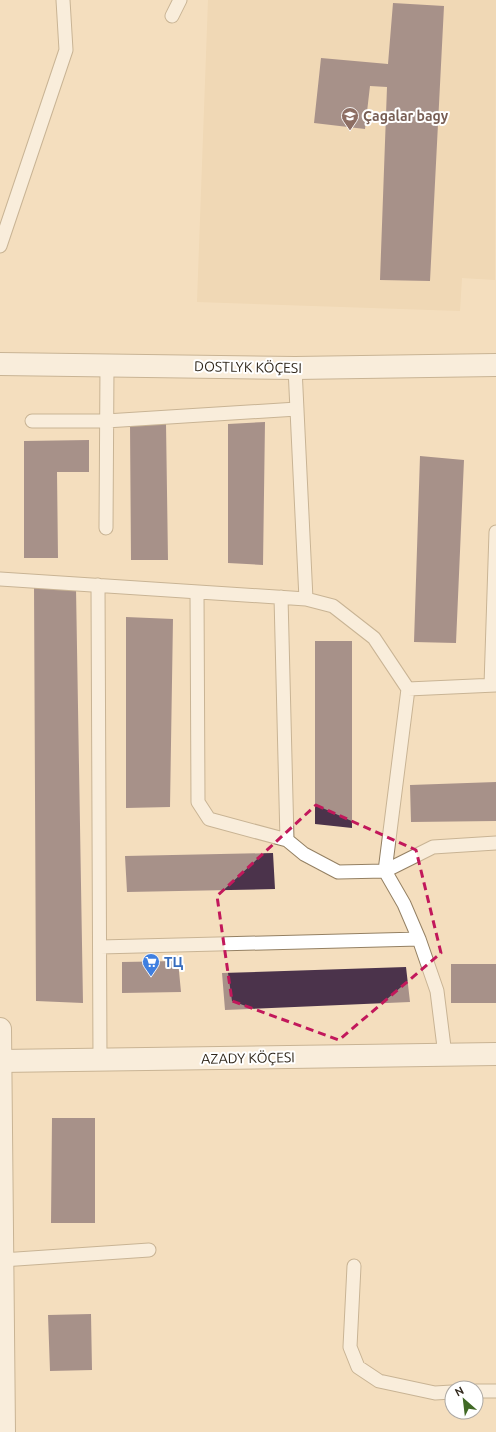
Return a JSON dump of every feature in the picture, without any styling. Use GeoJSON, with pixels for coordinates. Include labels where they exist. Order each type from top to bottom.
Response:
{"type":"FeatureCollection","features":[{"type":"Feature","properties":{"kind":"street","name":"DOSTLYK KÖÇESI"},"geometry":{"type":"LineString","coordinates":[[0,364],[295,368],[496,365]]}},
{"type":"Feature","properties":{"kind":"street"},"geometry":{"type":"LineString","coordinates":[[0,1029],[4,1432]]}},
{"type":"Feature","properties":{"kind":"street","name":"AZADY KÖÇESI"},"geometry":{"type":"LineString","coordinates":[[0,1061],[496,1054]]}},
{"type":"Feature","properties":{"kind":"lane"},"geometry":{"type":"LineString","coordinates":[[0,246],[66,50],[63,0]]}},
{"type":"Feature","properties":{"kind":"lane"},"geometry":{"type":"LineString","coordinates":[[172,16],[180,0]]}},
{"type":"Feature","properties":{"kind":"lane"},"geometry":{"type":"LineString","coordinates":[[106,366],[106,528]]}},
{"type":"Feature","properties":{"kind":"lane"},"geometry":{"type":"LineString","coordinates":[[295,368],[306,599]]}},
{"type":"Feature","properties":{"kind":"lane"},"geometry":{"type":"LineString","coordinates":[[32,421],[106,421],[297,409]]}},
{"type":"Feature","properties":{"kind":"lane"},"geometry":{"type":"LineString","coordinates":[[408,689],[494,685],[496,532]]}},
{"type":"Feature","properties":{"kind":"lane"},"geometry":{"type":"LineString","coordinates":[[0,579],[306,599],[333,606],[374,638],[408,689],[385,871],[404,904],[419,939],[437,991],[444,1055]]}},
{"type":"Feature","properties":{"kind":"lane"},"geometry":{"type":"LineString","coordinates":[[98,585],[100,1060]]}},
{"type":"Feature","properties":{"kind":"lane"},"geometry":{"type":"LineString","coordinates":[[197,592],[198,802],[209,819],[287,840],[304,854],[338,872],[385,871],[433,847],[496,843]]}},
{"type":"Feature","properties":{"kind":"lane"},"geometry":{"type":"LineString","coordinates":[[281,597],[287,840]]}},
{"type":"Feature","properties":{"kind":"lane"},"geometry":{"type":"LineString","coordinates":[[100,947],[419,939]]}},
{"type":"Feature","properties":{"kind":"lane"},"geometry":{"type":"LineString","coordinates":[[2,1260],[149,1250]]}},
{"type":"Feature","properties":{"kind":"lane"},"geometry":{"type":"LineString","coordinates":[[354,1266],[350,1347],[358,1367],[379,1381],[435,1393],[444,1392]]}},
{"type":"Feature","properties":{"kind":"lane"},"geometry":{"type":"LineString","coordinates":[[484,1391],[496,1390]]}},
{"type":"Feature","properties":{"kind":"highlighted area"},"geometry":{"type":"Polygon","coordinates":[[[316,805],[416,850],[441,953],[339,1040],[232,1001],[217,896],[316,805]]]}},
{"type":"Feature","properties":{"kind":"shaded area","name":"Çagalar bagy"},"geometry":{"type":"Polygon","coordinates":[[[208,0],[496,0],[495,280],[462,278],[460,311],[197,302],[208,0]]]}},
{"type":"Feature","properties":{"kind":"building"},"geometry":{"type":"Polygon","coordinates":[[[393,3],[444,6],[430,281],[380,280],[387,87],[370,86],[365,129],[314,123],[321,58],[388,64],[393,3]]]}},
{"type":"Feature","properties":{"kind":"building"},"geometry":{"type":"Polygon","coordinates":[[[265,422],[263,565],[228,563],[228,424],[265,422]]]}},
{"type":"Feature","properties":{"kind":"building"},"geometry":{"type":"Polygon","coordinates":[[[166,423],[168,560],[131,560],[130,424],[166,423]]]}},
{"type":"Feature","properties":{"kind":"building"},"geometry":{"type":"Polygon","coordinates":[[[89,440],[89,472],[57,472],[58,558],[24,558],[24,441],[89,440]]]}},
{"type":"Feature","properties":{"kind":"building"},"geometry":{"type":"Polygon","coordinates":[[[420,456],[464,460],[456,643],[414,642],[420,456]]]}},
{"type":"Feature","properties":{"kind":"building"},"geometry":{"type":"Polygon","coordinates":[[[34,585],[76,588],[83,1003],[36,1001],[34,585]]]}},
{"type":"Feature","properties":{"kind":"building"},"geometry":{"type":"Polygon","coordinates":[[[126,617],[173,619],[170,807],[126,808],[126,617]]]}},
{"type":"Feature","properties":{"kind":"building"},"geometry":{"type":"Polygon","coordinates":[[[315,641],[352,641],[352,828],[315,824],[315,641]]]}},
{"type":"Feature","properties":{"kind":"building"},"geometry":{"type":"Polygon","coordinates":[[[496,782],[496,821],[411,822],[410,785],[496,782]]]}},
{"type":"Feature","properties":{"kind":"building"},"geometry":{"type":"Polygon","coordinates":[[[273,853],[275,889],[127,892],[125,856],[273,853]]]}},
{"type":"Feature","properties":{"kind":"building","name":"ТЦ"},"geometry":{"type":"Polygon","coordinates":[[[178,961],[181,992],[122,993],[122,962],[178,961]]]}},
{"type":"Feature","properties":{"kind":"building"},"geometry":{"type":"Polygon","coordinates":[[[451,964],[496,964],[496,1003],[451,1003],[451,964]]]}},
{"type":"Feature","properties":{"kind":"building"},"geometry":{"type":"Polygon","coordinates":[[[406,967],[410,1002],[225,1010],[222,973],[406,967]]]}},
{"type":"Feature","properties":{"kind":"building"},"geometry":{"type":"Polygon","coordinates":[[[52,1118],[95,1118],[95,1223],[51,1223],[52,1118]]]}},
{"type":"Feature","properties":{"kind":"building"},"geometry":{"type":"Polygon","coordinates":[[[91,1314],[92,1370],[50,1371],[48,1315],[91,1314]]]}},
{"type":"Feature","properties":{"kind":"place","name":"Çagalar bagy"},"geometry":{"type":"Point","coordinates":[350,131]}},
{"type":"Feature","properties":{"kind":"place","name":"ТЦ"},"geometry":{"type":"Point","coordinates":[151,977]}}]}
